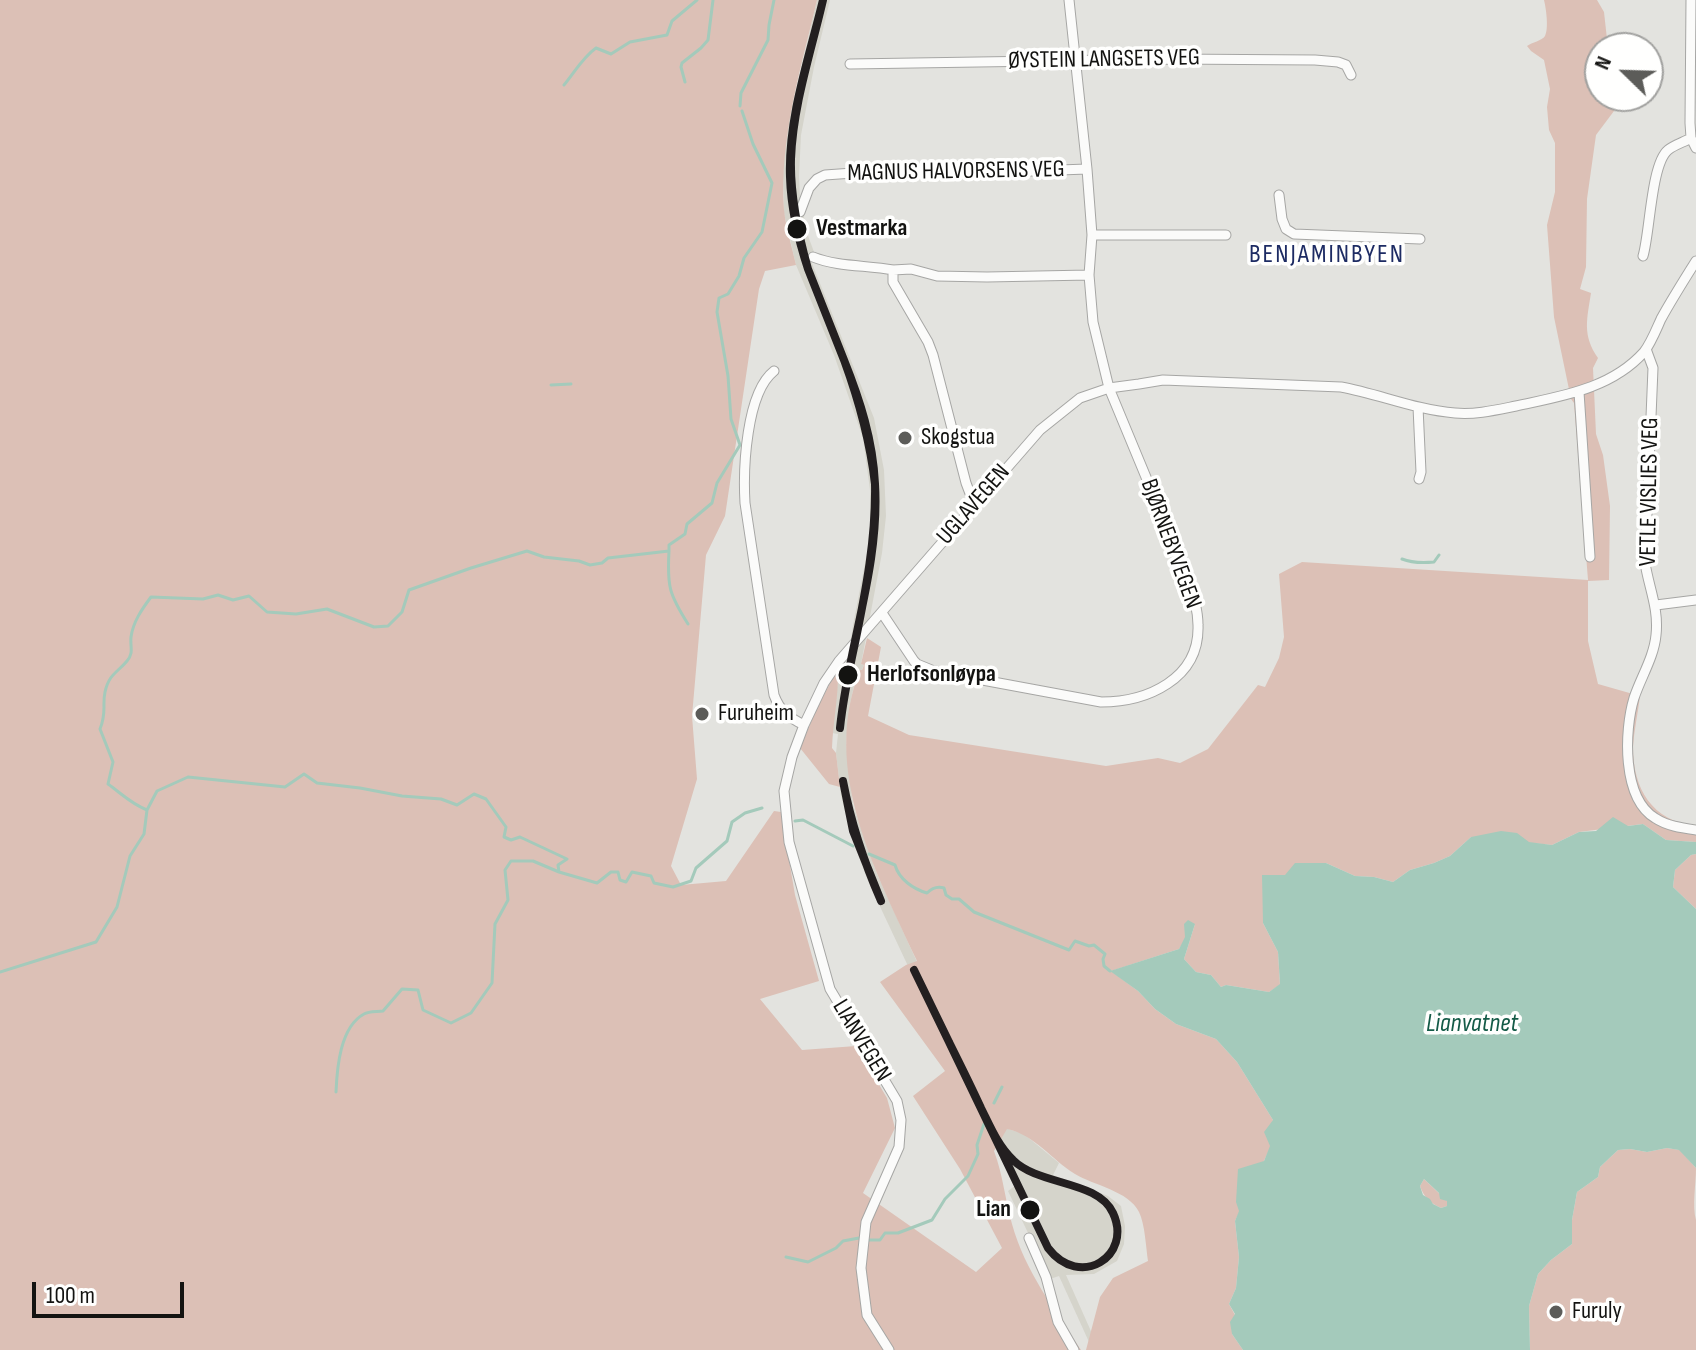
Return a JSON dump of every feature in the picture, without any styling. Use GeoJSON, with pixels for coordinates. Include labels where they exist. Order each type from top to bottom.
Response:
{"type":"FeatureCollection","features":[{"type":"Feature","properties":{"kind":"street","name":"BJØRNEBYVEGEN"},"geometry":{"type":"LineString","coordinates":[[882,613],[914,661],[934,671],[1101,702],[1121,702],[1159,690],[1175,679],[1195,646],[1199,629],[1197,608],[1184,567],[1109,388],[1093,322],[1089,275],[1092,235],[1069,0]]}},
{"type":"Feature","properties":{"kind":"street"},"geometry":{"type":"LineString","coordinates":[[1643,256],[1654,185],[1662,158],[1668,150],[1694,143],[1690,123],[1691,0]]}},
{"type":"Feature","properties":{"kind":"street","name":"ØYSTEIN LANGSETS VEG"},"geometry":{"type":"LineString","coordinates":[[850,64],[1315,60],[1346,65],[1351,75]]}},
{"type":"Feature","properties":{"kind":"street","name":"MAGNUS HALVORSENS VEG"},"geometry":{"type":"LineString","coordinates":[[800,212],[809,188],[825,175],[1087,169]]}},
{"type":"Feature","properties":{"kind":"street"},"geometry":{"type":"LineString","coordinates":[[1279,195],[1282,219],[1286,229],[1294,234],[1420,239]]}},
{"type":"Feature","properties":{"kind":"street"},"geometry":{"type":"LineString","coordinates":[[1092,235],[1226,235]]}},
{"type":"Feature","properties":{"kind":"street"},"geometry":{"type":"LineString","coordinates":[[813,257],[838,264],[911,269],[937,276],[1089,275]]}},
{"type":"Feature","properties":{"kind":"street","name":"UGLAVEGEN"},"geometry":{"type":"LineString","coordinates":[[804,725],[832,671],[1040,430],[1080,398],[1109,388],[1163,380],[1341,387],[1457,414],[1482,412],[1579,392],[1603,382],[1646,349],[1696,261]]}},
{"type":"Feature","properties":{"kind":"street"},"geometry":{"type":"LineString","coordinates":[[893,270],[893,282],[933,355],[974,504]]}},
{"type":"Feature","properties":{"kind":"street","name":"VETLE VISLIES VEG"},"geometry":{"type":"LineString","coordinates":[[1646,349],[1653,368],[1645,563],[1648,584],[1656,605],[1656,634],[1634,698],[1628,736],[1628,764],[1634,790],[1642,806],[1654,818],[1673,826],[1696,830]]}},
{"type":"Feature","properties":{"kind":"street"},"geometry":{"type":"LineString","coordinates":[[774,371],[762,383],[749,428],[745,503],[774,695],[785,714],[804,725]]}},
{"type":"Feature","properties":{"kind":"street"},"geometry":{"type":"LineString","coordinates":[[1579,392],[1590,557]]}},
{"type":"Feature","properties":{"kind":"street"},"geometry":{"type":"LineString","coordinates":[[1418,407],[1419,479]]}},
{"type":"Feature","properties":{"kind":"street"},"geometry":{"type":"LineString","coordinates":[[1656,605],[1696,600]]}},
{"type":"Feature","properties":{"kind":"street","name":"LIANVEGEN"},"geometry":{"type":"LineString","coordinates":[[804,725],[784,791],[789,842],[830,989],[897,1101],[901,1120],[899,1147],[866,1222],[861,1268],[867,1315],[889,1350]]}},
{"type":"Feature","properties":{"kind":"street"},"geometry":{"type":"LineString","coordinates":[[1029,1238],[1046,1277],[1058,1322],[1074,1350]]}},
{"type":"Feature","properties":{"kind":"shaded area"},"geometry":{"type":"Polygon","coordinates":[[[0,0],[817,0],[793,104],[785,157],[784,210],[796,265],[765,271],[759,289],[725,516],[706,555],[692,716],[697,779],[671,866],[681,885],[726,881],[774,811],[781,812],[795,895],[819,981],[760,999],[802,1050],[856,1046],[887,1098],[895,1128],[863,1193],[976,1272],[1002,1248],[960,1169],[913,1096],[945,1071],[880,982],[917,961],[870,856],[850,783],[846,745],[849,708],[864,665],[861,664],[867,638],[881,647],[868,716],[909,735],[1106,766],[1158,758],[1180,763],[1208,749],[1258,685],[1265,687],[1279,658],[1284,637],[1279,574],[1302,562],[1588,580],[1574,403],[1554,317],[1547,225],[1555,192],[1555,143],[1549,130],[1547,107],[1550,89],[1544,60],[1527,46],[1545,36],[1544,0],[1597,0],[1604,12],[1606,32],[1584,32],[1584,112],[1613,112],[1596,135],[1587,199],[1586,267],[1580,289],[1591,293],[1587,327],[1598,358],[1593,368],[1596,434],[1603,455],[1610,506],[1609,580],[1588,581],[1588,641],[1598,684],[1640,696],[1633,747],[1641,789],[1657,810],[1681,823],[1696,826],[1696,842],[1666,840],[1643,824],[1579,832],[1552,845],[1471,837],[1450,856],[1410,870],[1393,882],[1355,876],[1326,863],[1263,923],[1278,952],[1280,985],[1269,992],[1226,985],[1221,987],[1211,975],[1196,972],[1184,959],[1195,924],[1179,949],[1111,971],[1176,1024],[1216,1039],[1237,1062],[1273,1120],[1271,1146],[1235,1221],[1239,1257],[1236,1288],[1229,1304],[1235,1315],[1232,1334],[1243,1350],[1086,1350],[1100,1297],[1113,1278],[1148,1261],[1141,1217],[1127,1199],[1075,1174],[1035,1142],[1007,1129],[994,1151],[1012,1224],[1042,1290],[1081,1350],[0,1350],[0,0]]]}},
{"type":"Feature","properties":{"kind":"shaded area"},"geometry":{"type":"Polygon","coordinates":[[[817,0],[830,0],[801,135],[800,197],[814,252],[811,261],[874,418],[884,470],[886,516],[882,553],[861,664],[864,665],[854,686],[846,742],[853,805],[877,874],[917,962],[999,1126],[1024,1134],[1059,1163],[1053,1175],[1108,1196],[1121,1206],[1125,1226],[1124,1244],[1117,1261],[1094,1274],[1066,1275],[1094,1338],[1089,1342],[1059,1276],[1050,1279],[1008,1191],[1016,1185],[979,1117],[868,881],[851,836],[841,795],[836,753],[838,734],[832,733],[833,721],[838,681],[845,682],[870,538],[870,490],[863,438],[834,355],[796,265],[784,213],[786,133],[817,0]]]}},
{"type":"Feature","properties":{"kind":"shaded area"},"geometry":{"type":"Polygon","coordinates":[[[838,668],[832,748],[836,753],[840,787],[829,784],[800,748],[838,668]]]}},
{"type":"Feature","properties":{"kind":"shaded area"},"geometry":{"type":"Polygon","coordinates":[[[1696,854],[1696,909],[1673,887],[1675,870],[1696,854]]]}},
{"type":"Feature","properties":{"kind":"shaded area"},"geometry":{"type":"Polygon","coordinates":[[[1667,1148],[1680,1150],[1696,1168],[1696,1350],[1530,1350],[1529,1306],[1538,1274],[1572,1244],[1577,1192],[1598,1177],[1600,1167],[1618,1150],[1647,1152],[1667,1148]]]}},
{"type":"Feature","properties":{"kind":"shaded area"},"geometry":{"type":"Polygon","coordinates":[[[1424,1179],[1447,1201],[1447,1206],[1441,1208],[1431,1202],[1420,1186],[1424,1179]]]}},
{"type":"Feature","properties":{"kind":"water","name":"Lianvatnet"},"geometry":{"type":"Polygon","coordinates":[[[1613,817],[1628,826],[1643,824],[1666,840],[1696,842],[1696,854],[1675,870],[1673,887],[1696,909],[1696,1168],[1679,1150],[1618,1150],[1600,1167],[1598,1177],[1577,1192],[1572,1244],[1538,1274],[1529,1306],[1530,1350],[1243,1350],[1232,1334],[1230,1322],[1235,1314],[1229,1304],[1236,1288],[1239,1257],[1235,1221],[1239,1211],[1236,1202],[1238,1169],[1264,1161],[1270,1146],[1264,1132],[1273,1120],[1237,1062],[1216,1039],[1176,1024],[1110,971],[1179,949],[1185,937],[1184,924],[1188,920],[1195,924],[1184,959],[1196,972],[1211,975],[1221,987],[1226,985],[1269,992],[1280,984],[1278,952],[1263,923],[1262,875],[1285,875],[1295,863],[1326,863],[1355,876],[1393,882],[1410,870],[1450,856],[1471,837],[1501,831],[1517,833],[1529,842],[1552,845],[1579,832],[1596,831],[1613,817]],[[1424,1179],[1420,1186],[1423,1195],[1441,1208],[1447,1206],[1447,1201],[1440,1199],[1439,1193],[1424,1179]]]}},
{"type":"Feature","properties":{"kind":"waterway"},"geometry":{"type":"LineString","coordinates":[[564,85],[596,48],[611,54],[630,42],[667,35],[672,21],[697,0]]}},
{"type":"Feature","properties":{"kind":"waterway"},"geometry":{"type":"LineString","coordinates":[[685,82],[682,63],[708,40],[713,0]]}},
{"type":"Feature","properties":{"kind":"waterway"},"geometry":{"type":"LineString","coordinates":[[740,106],[741,93],[768,40],[774,0]]}},
{"type":"Feature","properties":{"kind":"waterway"},"geometry":{"type":"LineString","coordinates":[[147,810],[108,784],[113,762],[100,729],[107,686],[111,677],[129,658],[134,626],[151,597],[203,599],[218,595],[233,600],[249,596],[267,612],[296,614],[327,609],[374,627],[388,626],[402,612],[409,590],[527,551],[590,565],[602,563],[608,558],[669,551],[669,545],[685,534],[687,524],[712,503],[717,483],[740,445],[731,419],[728,376],[717,312],[719,298],[728,294],[739,276],[744,258],[762,232],[772,183],[753,144],[742,111]]}},
{"type":"Feature","properties":{"kind":"waterway"},"geometry":{"type":"LineString","coordinates":[[551,385],[571,384]]}},
{"type":"Feature","properties":{"kind":"waterway"},"geometry":{"type":"LineString","coordinates":[[669,551],[671,589],[688,624]]}},
{"type":"Feature","properties":{"kind":"waterway"},"geometry":{"type":"LineString","coordinates":[[1402,559],[1434,562],[1439,555]]}},
{"type":"Feature","properties":{"kind":"waterway"},"geometry":{"type":"LineString","coordinates":[[0,972],[96,942],[117,907],[130,856],[144,834],[147,810],[157,791],[188,777],[285,787],[304,774],[317,783],[441,799],[457,805],[474,794],[486,799],[506,827],[504,837],[511,840],[520,837],[567,859],[558,865],[559,872]]}},
{"type":"Feature","properties":{"kind":"waterway"},"geometry":{"type":"LineString","coordinates":[[336,1092],[341,1049],[350,1028],[364,1014],[383,1011],[402,989],[418,990],[423,1010],[451,1023],[471,1013],[492,983],[495,924],[508,900],[505,870],[511,861],[533,861],[597,883],[611,872],[618,872],[620,880],[626,882],[632,872],[651,876],[654,883],[673,887],[691,881],[696,868],[727,841],[732,822],[745,813],[762,808]]}},
{"type":"Feature","properties":{"kind":"waterway"},"geometry":{"type":"LineString","coordinates":[[795,821],[803,820],[853,846]]}},
{"type":"Feature","properties":{"kind":"waterway"},"geometry":{"type":"LineString","coordinates":[[869,854],[895,865],[903,879],[922,891],[927,893],[935,888],[944,888],[946,895],[959,899],[974,912],[1069,950],[1075,941],[1094,945],[1105,954],[1104,966],[1110,971]]}},
{"type":"Feature","properties":{"kind":"waterway"},"geometry":{"type":"LineString","coordinates":[[994,1103],[1002,1087]]}},
{"type":"Feature","properties":{"kind":"waterway"},"geometry":{"type":"LineString","coordinates":[[868,1240],[880,1240],[885,1233],[898,1233],[932,1220],[945,1199],[968,1176],[978,1154],[977,1145],[984,1124]]}},
{"type":"Feature","properties":{"kind":"waterway"},"geometry":{"type":"LineString","coordinates":[[786,1257],[808,1262],[836,1248],[843,1241],[859,1238]]}},
{"type":"Feature","properties":{"kind":"transit line"},"geometry":{"type":"LineString","coordinates":[[823,0],[792,139],[795,214],[808,269],[793,212],[790,155],[792,132],[800,88],[823,0]]}},
{"type":"Feature","properties":{"kind":"transit line"},"geometry":{"type":"LineString","coordinates":[[808,269],[844,360]]}},
{"type":"Feature","properties":{"kind":"transit line"},"geometry":{"type":"LineString","coordinates":[[808,269],[844,360]]}},
{"type":"Feature","properties":{"kind":"transit line"},"geometry":{"type":"LineString","coordinates":[[844,360],[865,420],[875,484]]}},
{"type":"Feature","properties":{"kind":"transit line"},"geometry":{"type":"LineString","coordinates":[[844,360],[863,421],[875,484]]}},
{"type":"Feature","properties":{"kind":"transit line"},"geometry":{"type":"LineString","coordinates":[[840,728],[870,564],[875,484]]}},
{"type":"Feature","properties":{"kind":"transit line"},"geometry":{"type":"LineString","coordinates":[[840,728],[873,546],[875,484]]}},
{"type":"Feature","properties":{"kind":"transit line"},"geometry":{"type":"LineString","coordinates":[[843,781],[859,842],[881,901]]}},
{"type":"Feature","properties":{"kind":"transit line"},"geometry":{"type":"LineString","coordinates":[[843,781],[853,831],[881,901]]}},
{"type":"Feature","properties":{"kind":"transit line"},"geometry":{"type":"LineString","coordinates":[[914,970],[949,1042]]}},
{"type":"Feature","properties":{"kind":"transit line"},"geometry":{"type":"LineString","coordinates":[[914,970],[949,1042]]}},
{"type":"Feature","properties":{"kind":"transit line"},"geometry":{"type":"LineString","coordinates":[[949,1042],[991,1129],[1013,1160],[1037,1175],[1095,1194],[1113,1213],[1116,1243],[1110,1254],[1100,1262],[1088,1267],[1074,1266],[1061,1260],[1048,1248],[949,1042]]}},
{"type":"Feature","properties":{"kind":"place","name":"Vestmarka"},"geometry":{"type":"Point","coordinates":[797,229]}},
{"type":"Feature","properties":{"kind":"place","name":"Skogstua"},"geometry":{"type":"Point","coordinates":[905,438]}},
{"type":"Feature","properties":{"kind":"place","name":"Herlofsonløypa"},"geometry":{"type":"Point","coordinates":[848,675]}},
{"type":"Feature","properties":{"kind":"place","name":"Furuheim"},"geometry":{"type":"Point","coordinates":[702,714]}},
{"type":"Feature","properties":{"kind":"place","name":"Lian"},"geometry":{"type":"Point","coordinates":[1030,1210]}},
{"type":"Feature","properties":{"kind":"place","name":"Furuly"},"geometry":{"type":"Point","coordinates":[1556,1312]}},
{"type":"Feature","properties":{"kind":"district","name":"BENJAMINBYEN"},"geometry":{"type":"Point","coordinates":[1327,255]}}]}
